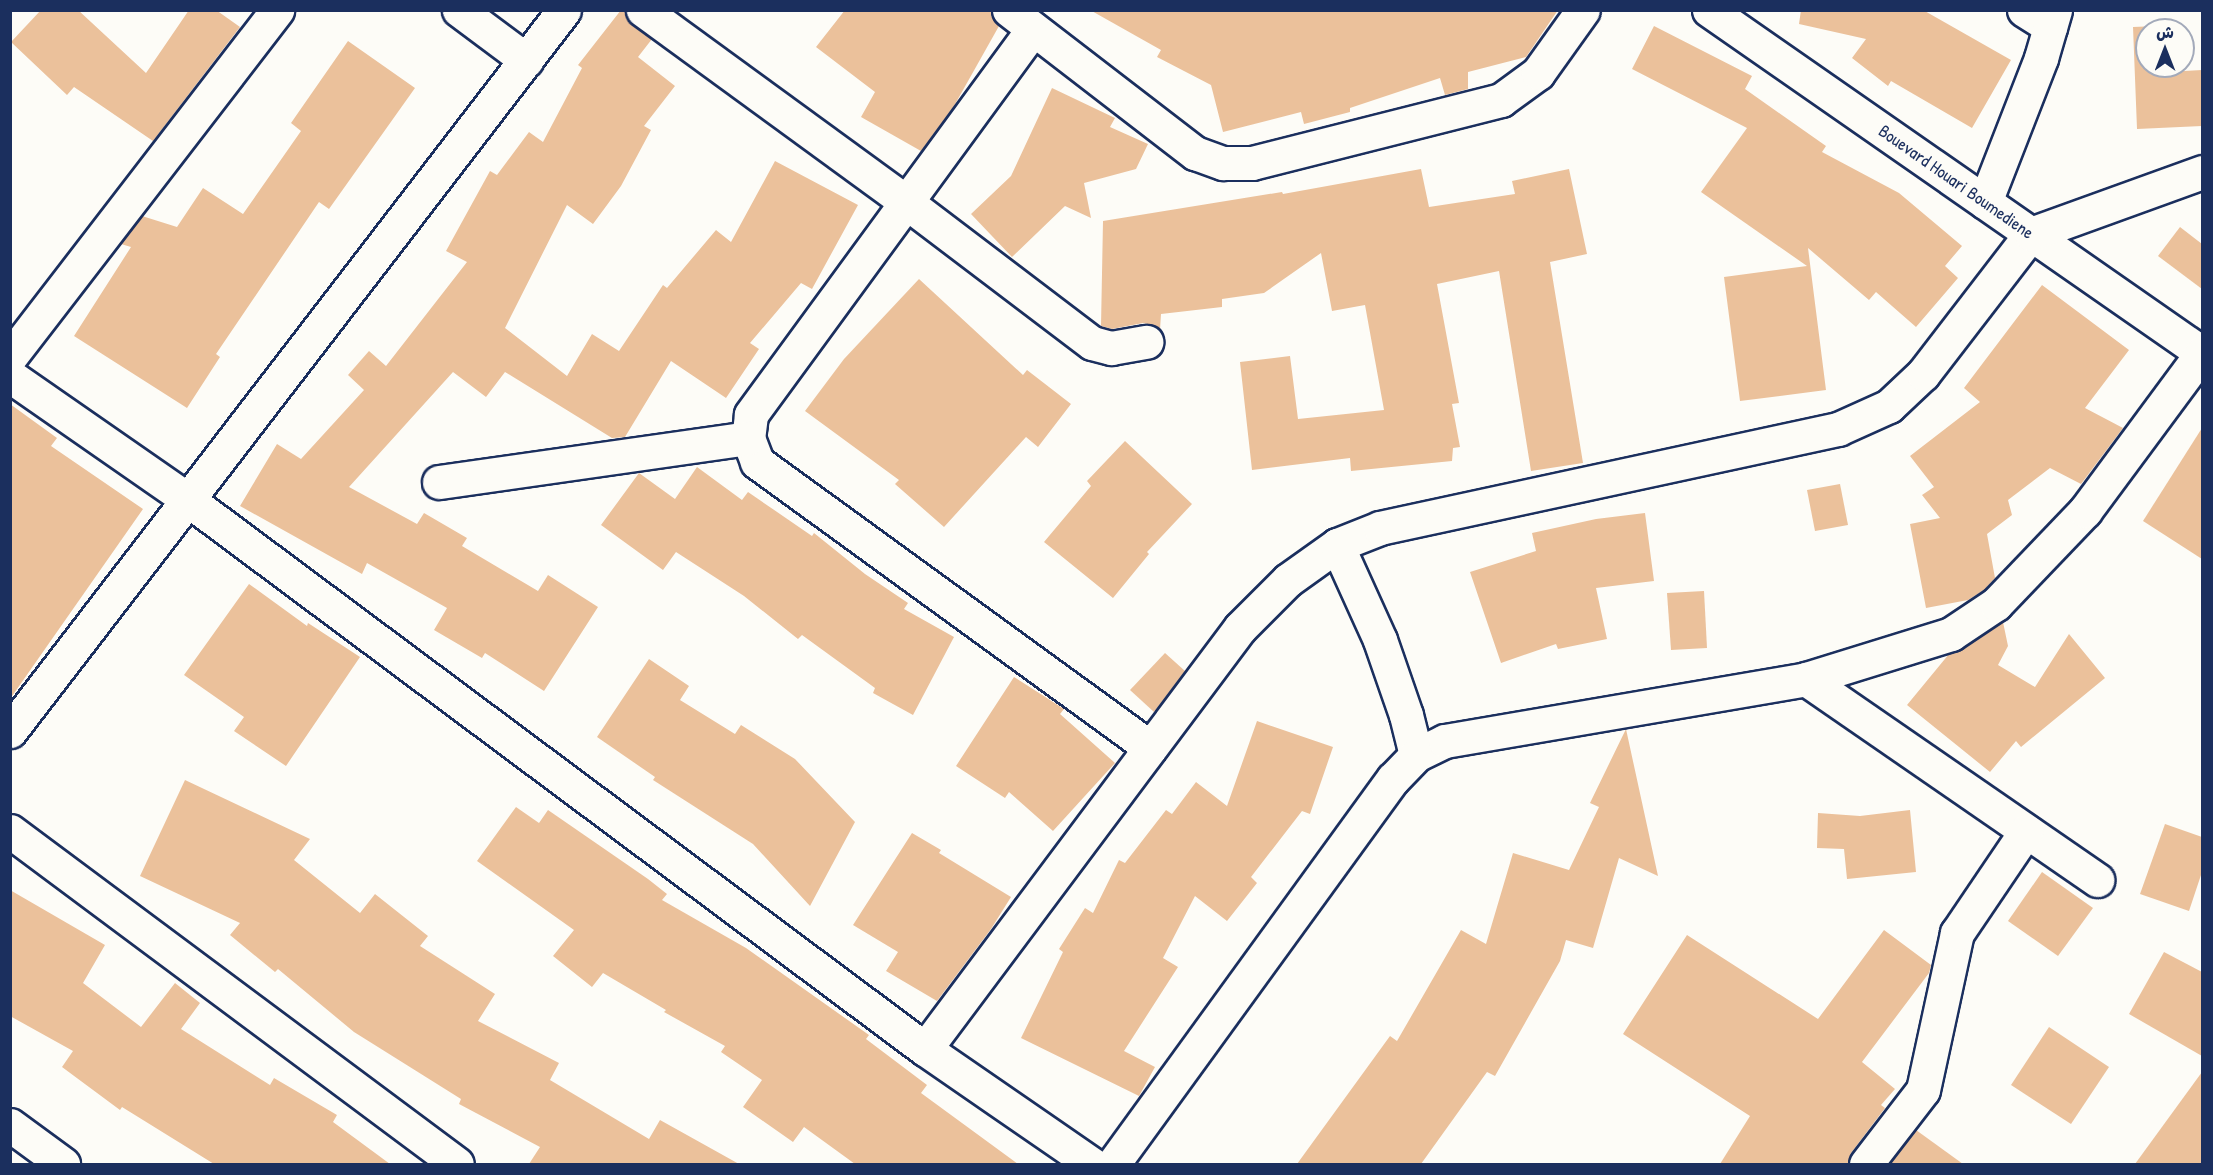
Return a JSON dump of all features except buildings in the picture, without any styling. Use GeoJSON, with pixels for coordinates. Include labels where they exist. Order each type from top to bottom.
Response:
{"type":"FeatureCollection","features":[{"type":"Feature","properties":{"kind":"street"},"geometry":{"type":"LineString","coordinates":[[10,357],[277,10]]}},
{"type":"Feature","properties":{"kind":"street"},"geometry":{"type":"LineString","coordinates":[[459,10],[526,60]]}},
{"type":"Feature","properties":{"kind":"street"},"geometry":{"type":"LineString","coordinates":[[10,731],[564,10]]}},
{"type":"Feature","properties":{"kind":"street"},"geometry":{"type":"LineString","coordinates":[[643,10],[906,202],[1092,343],[1111,348],[1146,342]]}},
{"type":"Feature","properties":{"kind":"street"},"geometry":{"type":"LineString","coordinates":[[1150,748],[757,462],[748,438],[751,415],[906,202],[1021,20],[1195,153],[1223,163],[1252,163],[1501,100],[1538,73],[1583,10]]}},
{"type":"Feature","properties":{"kind":"street","name":"Bouevard Houari Boumediene"},"geometry":{"type":"LineString","coordinates":[[1709,10],[2202,353]]}},
{"type":"Feature","properties":{"kind":"street"},"geometry":{"type":"LineString","coordinates":[[1984,202],[2041,58],[2043,16]]}},
{"type":"Feature","properties":{"kind":"street"},"geometry":{"type":"LineString","coordinates":[[925,1049],[1240,628],[1288,580],[1337,545],[1380,528],[1838,429],[1889,406],[1923,374],[2031,234],[2202,172]]}},
{"type":"Feature","properties":{"kind":"street"},"geometry":{"type":"LineString","coordinates":[[1113,1164],[1393,779],[1416,755],[1445,741],[1806,679],[1951,634],[1996,604],[2085,511],[2202,353]]}},
{"type":"Feature","properties":{"kind":"street"},"geometry":{"type":"LineString","coordinates":[[10,376],[187,499],[925,1049],[1092,1164]]}},
{"type":"Feature","properties":{"kind":"street"},"geometry":{"type":"LineString","coordinates":[[439,482],[748,438]]}},
{"type":"Feature","properties":{"kind":"street"},"geometry":{"type":"LineString","coordinates":[[1337,545],[1380,640],[1406,715],[1416,755]]}},
{"type":"Feature","properties":{"kind":"street"},"geometry":{"type":"LineString","coordinates":[[1806,679],[2097,880]]}},
{"type":"Feature","properties":{"kind":"street"},"geometry":{"type":"LineString","coordinates":[[10,831],[457,1164]]}},
{"type":"Feature","properties":{"kind":"street"},"geometry":{"type":"LineString","coordinates":[[1866,1164],[1923,1090],[1957,933],[2026,831]]}},
{"type":"Feature","properties":{"kind":"street"},"geometry":{"type":"LineString","coordinates":[[10,1125],[63,1164]]}}]}
